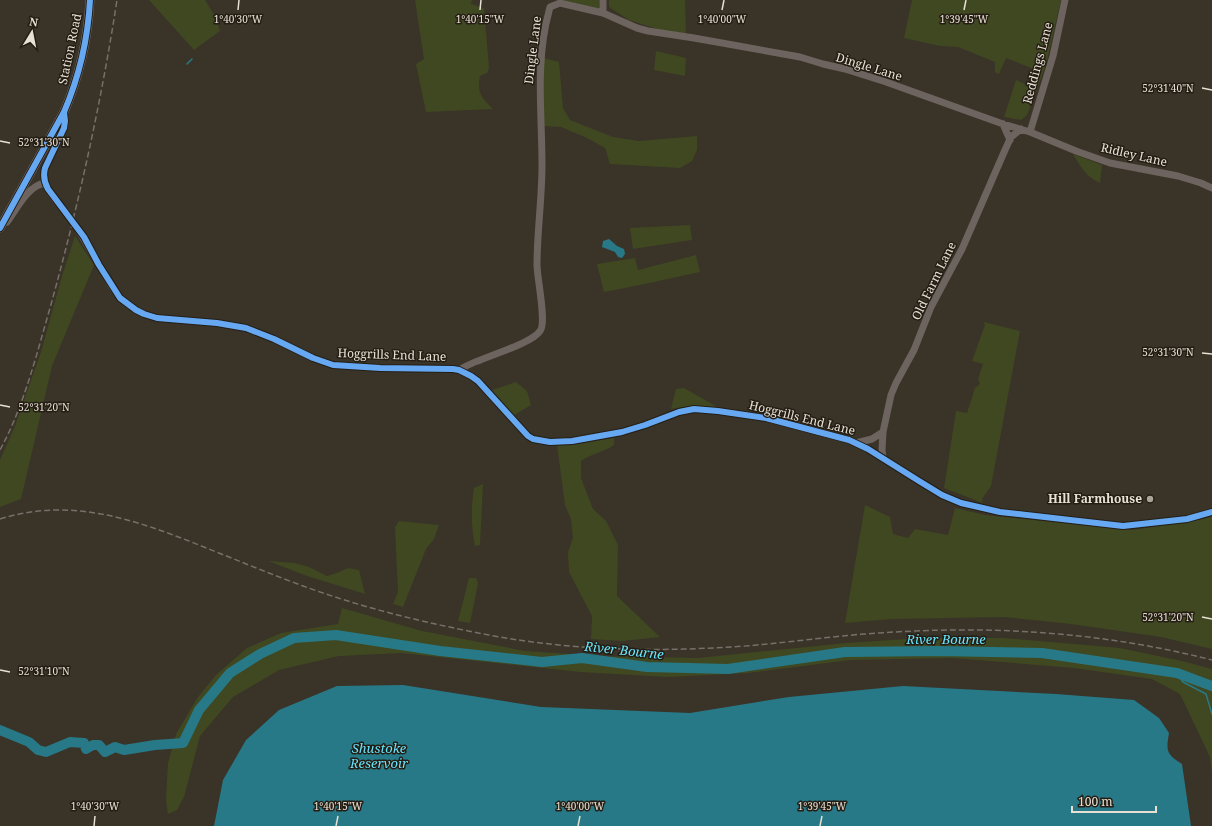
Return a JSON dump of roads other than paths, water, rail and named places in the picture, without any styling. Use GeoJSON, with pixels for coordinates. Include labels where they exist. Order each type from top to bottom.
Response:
{"type":"FeatureCollection","features":[{"type":"Feature","properties":{"kind":"street","name":"Station Road"},"geometry":{"type":"LineString","coordinates":[[0,228],[64,112],[77,77],[87,28],[90,0]]}},
{"type":"Feature","properties":{"kind":"street"},"geometry":{"type":"LineString","coordinates":[[603,0],[603,13]]}},
{"type":"Feature","properties":{"kind":"street","name":"Reddings Lane"},"geometry":{"type":"LineString","coordinates":[[1030,132],[1053,56],[1066,0]]}},
{"type":"Feature","properties":{"kind":"street","name":"Dingle Lane"},"geometry":{"type":"LineString","coordinates":[[459,370],[476,361],[530,339],[540,332],[542,326],[541,300],[537,270],[542,167],[539,77],[550,7],[560,2],[603,13],[637,28],[648,31],[793,56],[879,79],[1003,124],[1030,132]]}},
{"type":"Feature","properties":{"kind":"street"},"geometry":{"type":"LineString","coordinates":[[0,228],[7,223],[30,191],[45,183],[45,168],[64,128],[64,112]]}},
{"type":"Feature","properties":{"kind":"street"},"geometry":{"type":"LineString","coordinates":[[1003,124],[1010,140]]}},
{"type":"Feature","properties":{"kind":"street","name":"Old Farm Lane"},"geometry":{"type":"LineString","coordinates":[[883,458],[883,432],[891,395],[896,383],[914,350],[931,307],[962,249],[1010,140],[1021,129]]}},
{"type":"Feature","properties":{"kind":"street","name":"Ridley Lane"},"geometry":{"type":"LineString","coordinates":[[1030,132],[1110,163],[1178,176],[1212,188]]}},
{"type":"Feature","properties":{"kind":"street","name":"Hoggrills End Lane"},"geometry":{"type":"LineString","coordinates":[[45,183],[79,231],[108,281],[120,298],[136,310],[150,316],[217,323],[246,328],[333,365],[380,368],[443,368],[459,370],[471,376],[493,397],[528,436],[534,439],[550,442],[572,441],[622,432],[679,412],[694,409],[718,411],[766,418],[855,443],[883,458],[942,495],[961,503],[1000,512],[1123,526],[1187,519],[1212,512]]}},
{"type":"Feature","properties":{"kind":"street"},"geometry":{"type":"LineString","coordinates":[[471,376],[476,361]]}},
{"type":"Feature","properties":{"kind":"street"},"geometry":{"type":"LineString","coordinates":[[855,443],[872,439],[883,432]]}},
{"type":"Feature","properties":{"kind":"water"},"geometry":{"type":"Polygon","coordinates":[[[609,239],[617,246],[624,249],[625,254],[622,258],[618,257],[615,252],[602,247],[603,241],[609,239]]]}},
{"type":"Feature","properties":{"kind":"water","name":"Shustoke Reservoir"},"geometry":{"type":"Polygon","coordinates":[[[403,685],[541,707],[690,713],[789,697],[903,686],[1056,694],[1134,700],[1159,718],[1169,733],[1168,752],[1182,764],[1191,826],[214,826],[223,780],[246,740],[279,710],[337,686],[403,685]]]}},
{"type":"Feature","properties":{"kind":"waterway"},"geometry":{"type":"LineString","coordinates":[[187,64],[192,59]]}},
{"type":"Feature","properties":{"kind":"waterway","name":"River Bourne"},"geometry":{"type":"LineString","coordinates":[[0,730],[29,742],[38,750],[46,752],[70,742],[84,743],[86,749],[93,745],[99,745],[105,752],[115,747],[124,750],[155,745],[183,743],[199,710],[230,673],[260,654],[294,638],[336,635],[440,651],[542,662],[582,658],[647,667],[728,669],[845,652],[938,651],[1042,653],[1177,673],[1212,686]]}},
{"type":"Feature","properties":{"kind":"waterway"},"geometry":{"type":"LineString","coordinates":[[1177,673],[1183,682],[1206,694],[1212,714]]}},
{"type":"Feature","properties":{"kind":"railway"},"geometry":{"type":"LineString","coordinates":[[0,450],[23,398],[60,270],[96,117],[117,0]]}},
{"type":"Feature","properties":{"kind":"railway"},"geometry":{"type":"LineString","coordinates":[[0,519],[26,513],[52,510],[101,514],[150,527],[290,581],[349,601],[442,625],[489,635],[549,644],[609,648],[701,649],[749,646],[879,633],[963,630],[1005,631],[1088,637],[1171,650],[1212,660]]}},
{"type":"Feature","properties":{"kind":"place","name":"Hill Farmhouse"},"geometry":{"type":"Point","coordinates":[1150,499]}}]}
